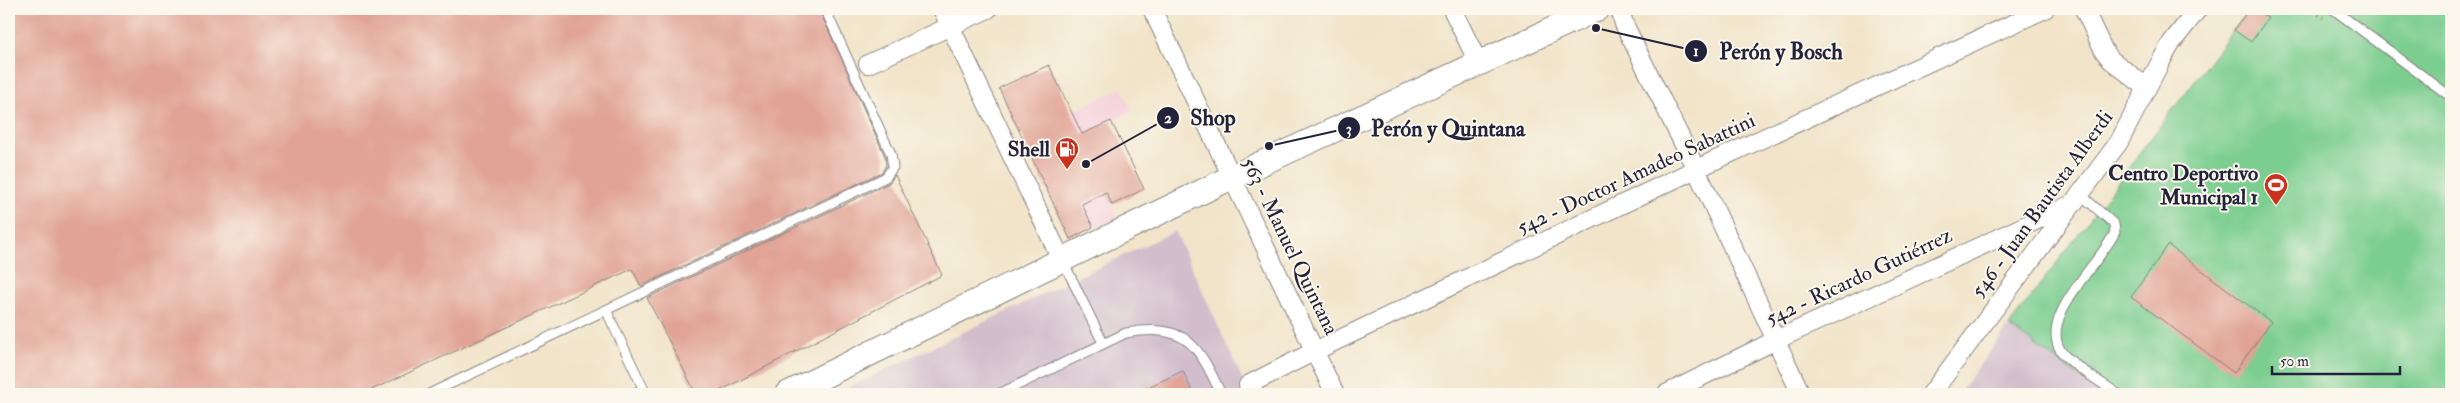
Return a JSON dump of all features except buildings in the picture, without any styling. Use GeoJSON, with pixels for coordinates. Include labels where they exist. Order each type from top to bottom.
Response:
{"type":"FeatureCollection","features":[{"type":"Feature","properties":{"kind":"street"},"geometry":{"type":"LineString","coordinates":[[942,9],[1062,261]]}},
{"type":"Feature","properties":{"kind":"street"},"geometry":{"type":"LineString","coordinates":[[868,64],[988,9]]}},
{"type":"Feature","properties":{"kind":"street","name":"563 - Manuel Quintana"},"geometry":{"type":"LineString","coordinates":[[1152,9],[1335,394]]}},
{"type":"Feature","properties":{"kind":"street"},"geometry":{"type":"LineString","coordinates":[[1452,9],[1478,62]]}},
{"type":"Feature","properties":{"kind":"street"},"geometry":{"type":"LineString","coordinates":[[786,394],[1232,177],[1478,62],[1597,9]]}},
{"type":"Feature","properties":{"kind":"street"},"geometry":{"type":"LineString","coordinates":[[1620,9],[1624,24],[1696,170],[1801,394]]}},
{"type":"Feature","properties":{"kind":"street","name":"542 - Doctor Amadeo Sabattini"},"geometry":{"type":"LineString","coordinates":[[1248,385],[1315,351],[1696,170],[2045,9]]}},
{"type":"Feature","properties":{"kind":"street"},"geometry":{"type":"LineString","coordinates":[[2084,9],[2104,51],[2111,60],[2146,87]]}},
{"type":"Feature","properties":{"kind":"street","name":"546 - Juan Bautista Alberdi"},"geometry":{"type":"LineString","coordinates":[[1931,394],[2119,142],[2146,87],[2172,42],[2198,9]]}},
{"type":"Feature","properties":{"kind":"street","name":"542 - Ricardo Gutiérrez"},"geometry":{"type":"LineString","coordinates":[[1666,394],[1776,340],[2076,199]]}},
{"type":"Feature","properties":{"kind":"lane"},"geometry":{"type":"LineString","coordinates":[[429,394],[886,177],[893,167],[892,154],[824,9]]}},
{"type":"Feature","properties":{"kind":"lane"},"geometry":{"type":"LineString","coordinates":[[2333,9],[2451,97]]}},
{"type":"Feature","properties":{"kind":"lane"},"geometry":{"type":"LineString","coordinates":[[2076,199],[2114,224],[2116,232],[2063,307],[2056,323],[2056,340],[2064,355],[2118,394]]}},
{"type":"Feature","properties":{"kind":"lane"},"geometry":{"type":"LineString","coordinates":[[1062,261],[1103,344]]}},
{"type":"Feature","properties":{"kind":"lane"},"geometry":{"type":"LineString","coordinates":[[606,310],[644,392],[633,394]]}},
{"type":"Feature","properties":{"kind":"lane"},"geometry":{"type":"LineString","coordinates":[[998,394],[1126,333],[1140,331],[1171,332],[1190,341],[1206,362],[1221,394]]}},
{"type":"Feature","properties":{"kind":"shaded area","name":"Shell"},"geometry":{"type":"Polygon","coordinates":[[[1122,88],[1132,111],[1080,135],[1117,217],[1070,239],[1022,135],[1122,88]]]}},
{"type":"Feature","properties":{"kind":"shaded area"},"geometry":{"type":"Polygon","coordinates":[[[1175,231],[1249,394],[835,394],[1072,280],[1175,231]]]}},
{"type":"Feature","properties":{"kind":"shaded area"},"geometry":{"type":"Polygon","coordinates":[[[2009,326],[2103,394],[1958,394],[2009,326]]]}},
{"type":"Feature","properties":{"kind":"green space","name":"Centro Deportivo Municipal 1"},"geometry":{"type":"Polygon","coordinates":[[[2249,9],[2451,9],[2451,394],[2103,394],[2009,326],[2249,9]]]}},
{"type":"Feature","properties":{"kind":"place","name":"Perón y Bosch"},"geometry":{"type":"Point","coordinates":[1596,28]}},
{"type":"Feature","properties":{"kind":"place","name":"Perón y Quintana"},"geometry":{"type":"Point","coordinates":[1269,146]}},
{"type":"Feature","properties":{"kind":"place","name":"Shop"},"geometry":{"type":"Point","coordinates":[1086,164]}},
{"type":"Feature","properties":{"kind":"place","name":"Shell"},"geometry":{"type":"Point","coordinates":[1067,170]}},
{"type":"Feature","properties":{"kind":"place","name":"Centro Deportivo Municipal 1"},"geometry":{"type":"Point","coordinates":[2276,206]}}]}
